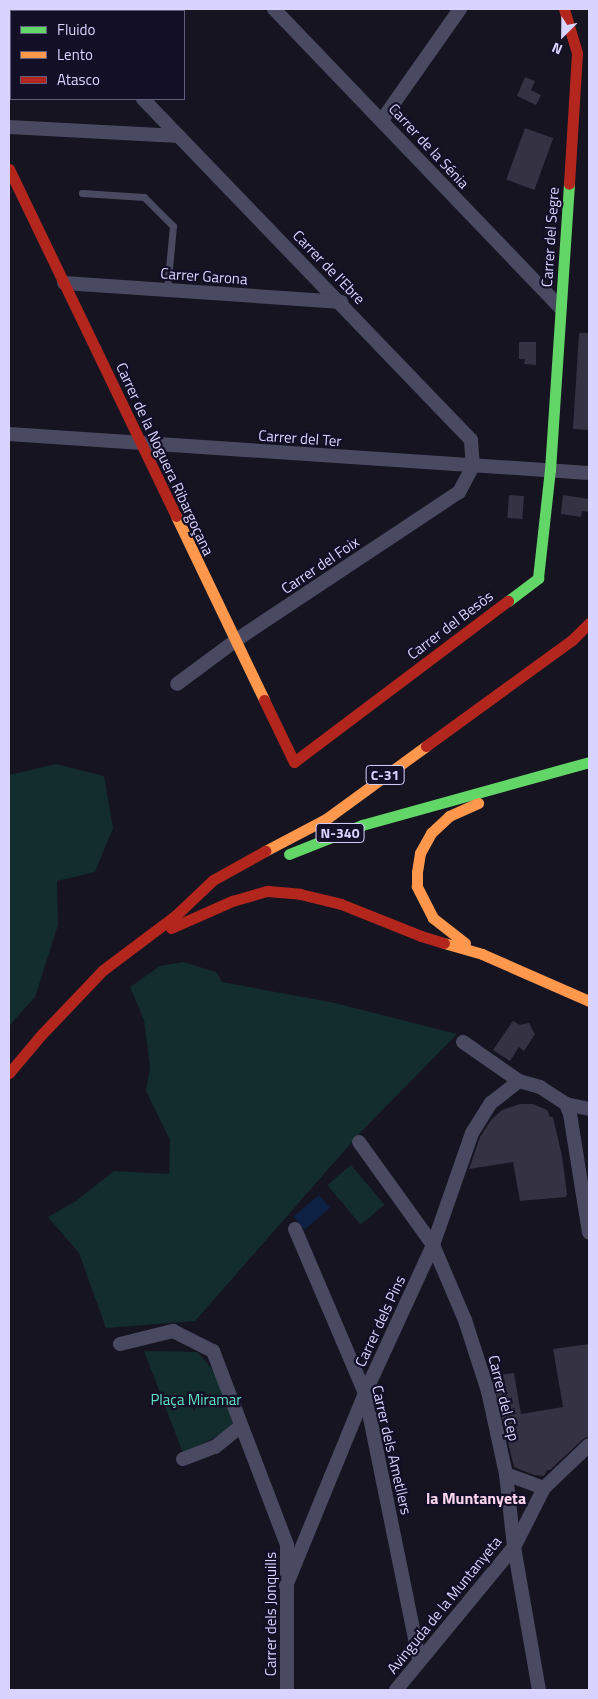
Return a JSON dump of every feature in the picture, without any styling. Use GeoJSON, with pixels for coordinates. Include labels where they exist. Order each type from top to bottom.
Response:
{"type":"FeatureCollection","features":[{"type":"Feature","properties":{"kind":"main road","name":"Carrer del Segre"},"geometry":{"type":"LineString","coordinates":[[550,470],[560,307],[583,53],[564,9]]}},
{"type":"Feature","properties":{"kind":"main road","name":"Carrer de la Noguera Ribargoçana"},"geometry":{"type":"LineString","coordinates":[[9,169],[143,444],[294,762]]}},
{"type":"Feature","properties":{"kind":"main road","name":"Carrer del Besòs"},"geometry":{"type":"LineString","coordinates":[[294,762],[538,578],[550,470]]}},
{"type":"Feature","properties":{"kind":"main road","name":"C-31"},"geometry":{"type":"LineString","coordinates":[[174,916],[214,880],[239,864],[326,818],[572,640],[589,623]]}},
{"type":"Feature","properties":{"kind":"main road","name":"N-340"},"geometry":{"type":"LineString","coordinates":[[279,858],[362,825],[589,762]]}},
{"type":"Feature","properties":{"kind":"main road"},"geometry":{"type":"LineString","coordinates":[[482,954],[440,924],[424,905],[417,886],[420,852],[431,833],[449,816],[518,781]]}},
{"type":"Feature","properties":{"kind":"main road"},"geometry":{"type":"LineString","coordinates":[[9,1073],[42,1034],[103,970],[174,916],[235,879],[262,867]]}},
{"type":"Feature","properties":{"kind":"main road"},"geometry":{"type":"LineString","coordinates":[[141,941],[232,900],[268,892],[322,898],[421,936],[482,954],[564,988],[589,1001]]}},
{"type":"Feature","properties":{"kind":"main road"},"geometry":{"type":"LineString","coordinates":[[564,988],[589,990]]}},
{"type":"Feature","properties":{"kind":"street","name":"Carrer de la Sénia"},"geometry":{"type":"LineString","coordinates":[[274,9],[560,307]]}},
{"type":"Feature","properties":{"kind":"street"},"geometry":{"type":"LineString","coordinates":[[382,120],[460,9]]}},
{"type":"Feature","properties":{"kind":"street","name":"Carrer de l'Ebre"},"geometry":{"type":"LineString","coordinates":[[144,100],[341,302],[471,440],[474,466]]}},
{"type":"Feature","properties":{"kind":"street"},"geometry":{"type":"LineString","coordinates":[[9,127],[179,136]]}},
{"type":"Feature","properties":{"kind":"street","name":"Carrer Garona"},"geometry":{"type":"LineString","coordinates":[[64,283],[341,302]]}},
{"type":"Feature","properties":{"kind":"street","name":"Carrer del Ter"},"geometry":{"type":"LineString","coordinates":[[9,434],[589,473]]}},
{"type":"Feature","properties":{"kind":"street","name":"Carrer del Foix"},"geometry":{"type":"LineString","coordinates":[[177,684],[235,641],[459,492],[474,466]]}},
{"type":"Feature","properties":{"kind":"street"},"geometry":{"type":"LineString","coordinates":[[463,1042],[519,1081],[540,1087],[566,1104],[589,1109]]}},
{"type":"Feature","properties":{"kind":"street","name":"Carrer dels Pins"},"geometry":{"type":"LineString","coordinates":[[286,1586],[365,1393],[433,1245],[472,1133],[491,1104],[519,1081]]}},
{"type":"Feature","properties":{"kind":"street"},"geometry":{"type":"LineString","coordinates":[[566,1104],[570,1114],[589,1232]]}},
{"type":"Feature","properties":{"kind":"street","name":"Carrer del Cep"},"geometry":{"type":"LineString","coordinates":[[359,1142],[433,1245],[465,1320],[488,1391],[506,1474],[514,1547],[539,1690]]}},
{"type":"Feature","properties":{"kind":"street","name":"Carrer dels Ametllers"},"geometry":{"type":"LineString","coordinates":[[295,1229],[365,1393],[419,1659]]}},
{"type":"Feature","properties":{"kind":"street","name":"Carrer dels Jonquills"},"geometry":{"type":"LineString","coordinates":[[120,1344],[173,1331],[213,1352],[287,1545],[287,1690]]}},
{"type":"Feature","properties":{"kind":"street"},"geometry":{"type":"LineString","coordinates":[[183,1459],[215,1447],[241,1426]]}},
{"type":"Feature","properties":{"kind":"street","name":"Avinguda de la Muntanyeta"},"geometry":{"type":"LineString","coordinates":[[396,1690],[419,1659],[514,1547],[544,1488],[589,1445]]}},
{"type":"Feature","properties":{"kind":"street"},"geometry":{"type":"LineString","coordinates":[[506,1474],[544,1488]]}},
{"type":"Feature","properties":{"kind":"lane"},"geometry":{"type":"LineString","coordinates":[[82,193],[144,198],[173,226],[167,289]]}},
{"type":"Feature","properties":{"kind":"green space"},"geometry":{"type":"Polygon","coordinates":[[[56,764],[104,776],[113,828],[95,872],[57,881],[58,925],[35,997],[9,1026],[9,775],[56,764]]]}},
{"type":"Feature","properties":{"kind":"green space"},"geometry":{"type":"Polygon","coordinates":[[[183,962],[216,972],[222,982],[335,1003],[457,1034],[360,1133],[195,1321],[106,1328],[79,1253],[48,1217],[76,1201],[114,1171],[169,1174],[170,1140],[146,1091],[150,1067],[144,1020],[130,987],[160,966],[183,962]]]}},
{"type":"Feature","properties":{"kind":"green space"},"geometry":{"type":"Polygon","coordinates":[[[351,1165],[384,1205],[361,1225],[327,1185],[351,1165]]]}},
{"type":"Feature","properties":{"kind":"green space","name":"Plaça Miramar"},"geometry":{"type":"Polygon","coordinates":[[[144,1351],[198,1352],[224,1384],[233,1424],[214,1438],[183,1453],[144,1351]]]}},
{"type":"Feature","properties":{"kind":"water"},"geometry":{"type":"Polygon","coordinates":[[[319,1195],[330,1208],[305,1229],[294,1216],[319,1195]]]}},
{"type":"Feature","properties":{"kind":"building"},"geometry":{"type":"Polygon","coordinates":[[[525,77],[535,81],[531,90],[541,95],[536,105],[517,96],[525,77]]]}},
{"type":"Feature","properties":{"kind":"building"},"geometry":{"type":"Polygon","coordinates":[[[525,128],[553,138],[534,190],[506,180],[525,128]]]}},
{"type":"Feature","properties":{"kind":"building"},"geometry":{"type":"Polygon","coordinates":[[[579,333],[589,333],[589,430],[573,429],[579,333]]]}},
{"type":"Feature","properties":{"kind":"building"},"geometry":{"type":"Polygon","coordinates":[[[519,342],[536,342],[536,365],[524,364],[525,359],[519,359],[519,342]]]}},
{"type":"Feature","properties":{"kind":"building"},"geometry":{"type":"Polygon","coordinates":[[[509,495],[524,496],[522,519],[507,518],[509,495]]]}},
{"type":"Feature","properties":{"kind":"building"},"geometry":{"type":"Polygon","coordinates":[[[563,495],[589,499],[589,512],[582,511],[581,517],[561,514],[563,495]]]}},
{"type":"Feature","properties":{"kind":"building"},"geometry":{"type":"Polygon","coordinates":[[[513,1021],[520,1025],[529,1023],[535,1034],[524,1051],[519,1047],[510,1061],[493,1050],[513,1021]]]}},
{"type":"Feature","properties":{"kind":"building"},"geometry":{"type":"Polygon","coordinates":[[[520,1104],[533,1104],[547,1110],[550,1117],[553,1117],[562,1156],[566,1197],[520,1201],[513,1162],[469,1169],[480,1137],[491,1120],[502,1110],[520,1104]]]}},
{"type":"Feature","properties":{"kind":"building"},"geometry":{"type":"Polygon","coordinates":[[[589,1344],[589,1436],[583,1439],[550,1470],[547,1470],[544,1476],[534,1475],[514,1467],[492,1376],[514,1373],[521,1414],[563,1407],[553,1349],[589,1344]]]}},
{"type":"Feature","properties":{"kind":"traffic: fast"},"geometry":{"type":"LineString","coordinates":[[508,601],[538,578],[550,470],[569,184]]}},
{"type":"Feature","properties":{"kind":"traffic: fast"},"geometry":{"type":"LineString","coordinates":[[289,854],[362,825],[589,762]]}},
{"type":"Feature","properties":{"kind":"traffic: slow"},"geometry":{"type":"LineString","coordinates":[[176,516],[264,700]]}},
{"type":"Feature","properties":{"kind":"traffic: slow"},"geometry":{"type":"LineString","coordinates":[[265,851],[326,819],[426,746]]}},
{"type":"Feature","properties":{"kind":"traffic: slow"},"geometry":{"type":"LineString","coordinates":[[465,943],[433,918],[417,886],[417,872],[420,853],[431,833],[449,816],[478,803]]}},
{"type":"Feature","properties":{"kind":"traffic: slow"},"geometry":{"type":"LineString","coordinates":[[444,943],[482,954],[589,1001]]}},
{"type":"Feature","properties":{"kind":"traffic: jam"},"geometry":{"type":"LineString","coordinates":[[564,9],[577,53],[569,184]]}},
{"type":"Feature","properties":{"kind":"traffic: jam"},"geometry":{"type":"LineString","coordinates":[[9,169],[176,516]]}},
{"type":"Feature","properties":{"kind":"traffic: jam"},"geometry":{"type":"LineString","coordinates":[[264,700],[294,762],[508,601]]}},
{"type":"Feature","properties":{"kind":"traffic: jam"},"geometry":{"type":"LineString","coordinates":[[426,746],[572,640],[589,623]]}},
{"type":"Feature","properties":{"kind":"traffic: jam"},"geometry":{"type":"LineString","coordinates":[[9,1073],[42,1034],[103,970],[175,916],[213,880],[265,851]]}},
{"type":"Feature","properties":{"kind":"traffic: jam"},"geometry":{"type":"LineString","coordinates":[[171,928],[232,901],[268,891],[300,894],[341,904],[421,936],[444,943]]}},
{"type":"Feature","properties":{"kind":"district","name":"la Muntanyeta"},"geometry":{"type":"Point","coordinates":[476,1498]}}]}
